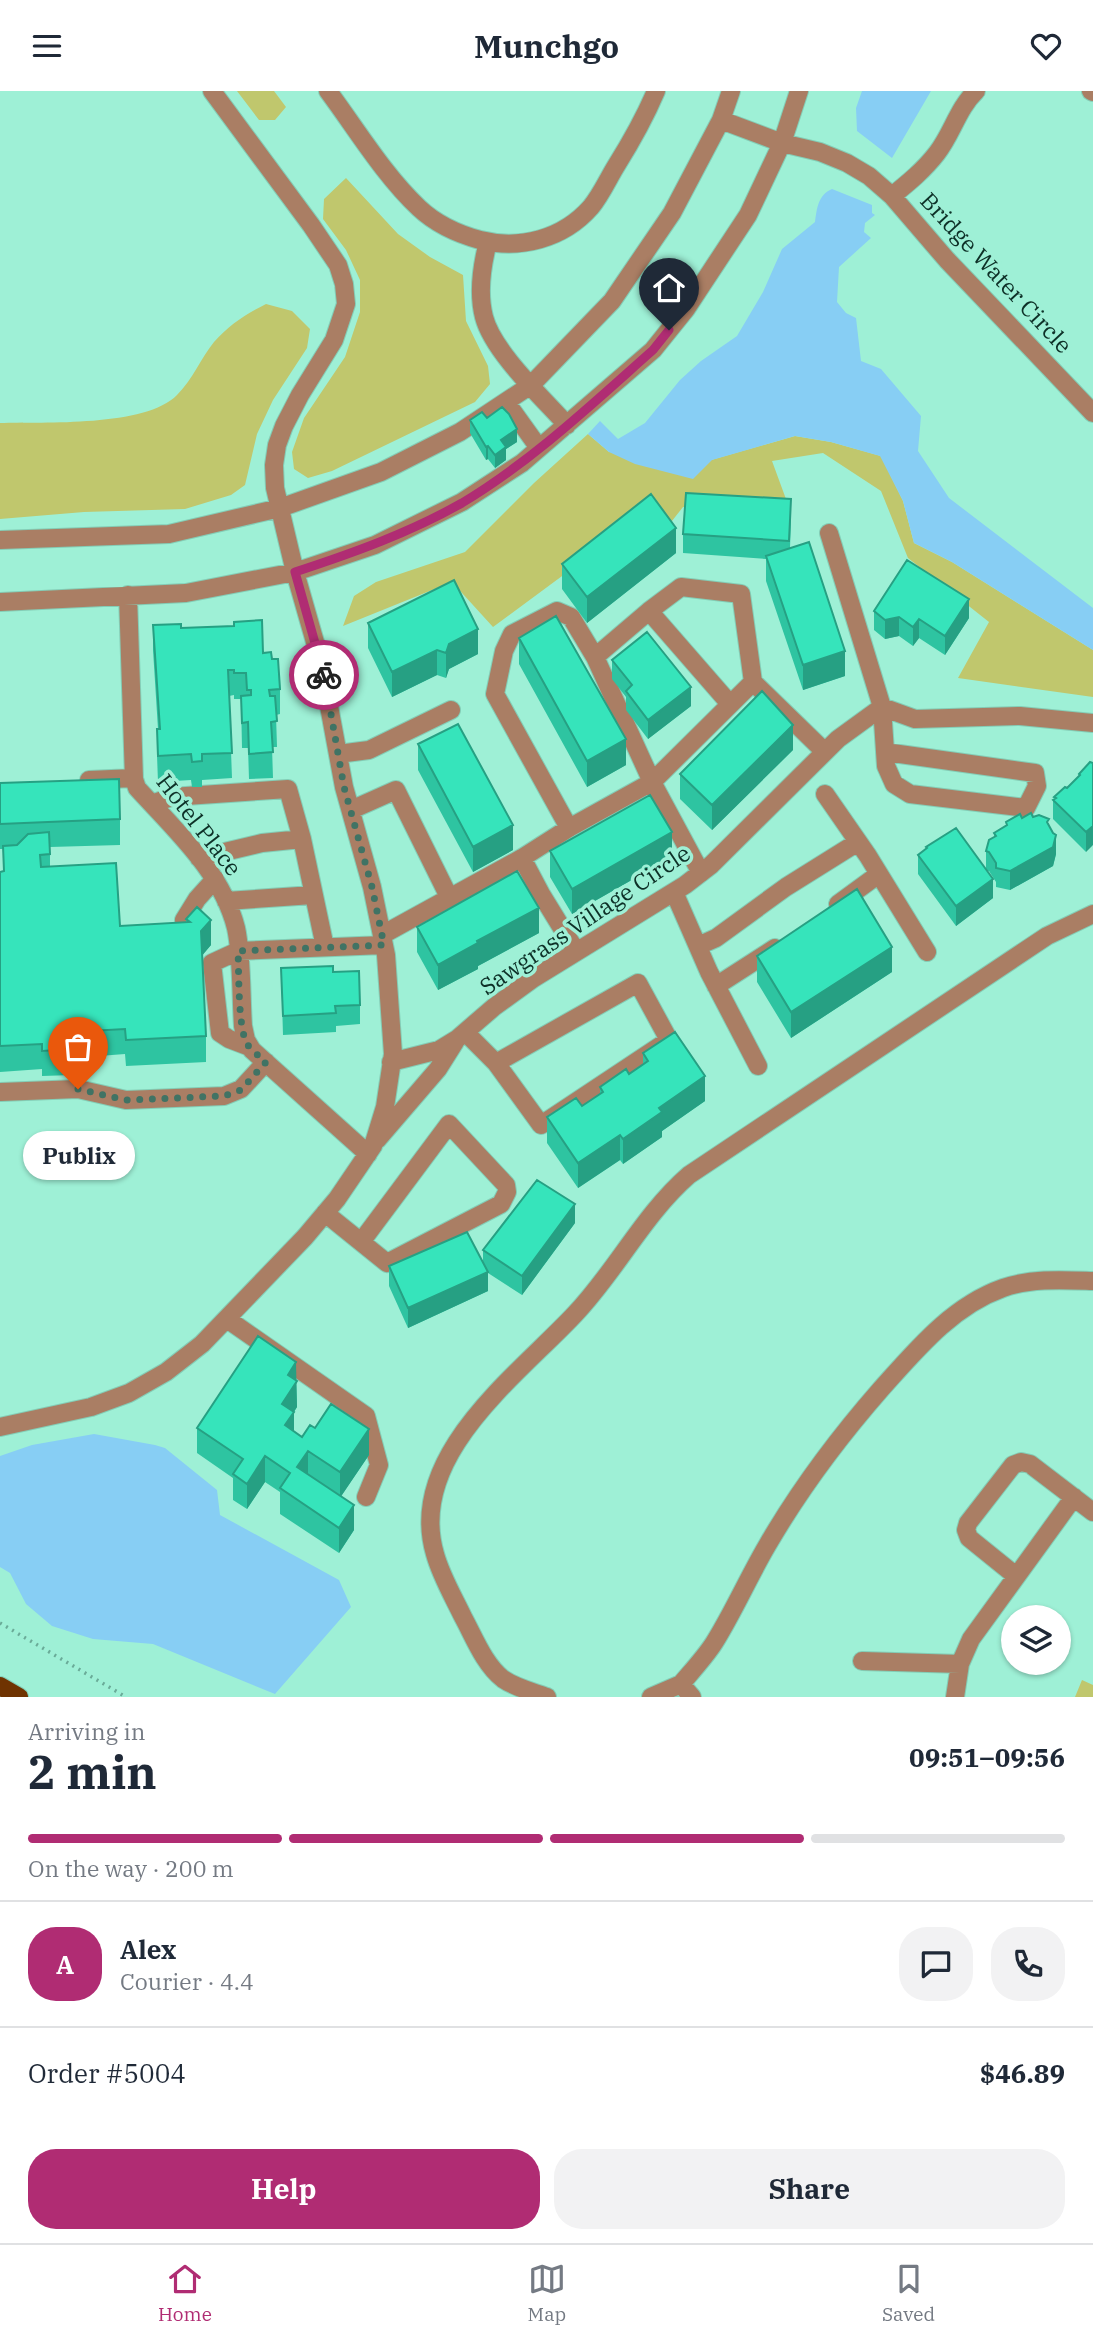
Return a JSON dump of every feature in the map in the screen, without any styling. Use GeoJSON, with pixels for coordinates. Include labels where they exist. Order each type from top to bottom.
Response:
{"type":"FeatureCollection","features":[{"type":"Feature","properties":{"kind":"main road"},"geometry":{"type":"LineString","coordinates":[[0,1686],[19,1697]]}},
{"type":"Feature","properties":{"kind":"street"},"geometry":{"type":"LineString","coordinates":[[212,91],[338,265],[344,284],[346,304],[334,340],[284,426],[274,465],[275,488],[321,663],[338,754],[383,940],[391,1012],[391,1062],[385,1107],[370,1150]]}},
{"type":"Feature","properties":{"kind":"street"},"geometry":{"type":"LineString","coordinates":[[328,91],[403,192],[422,211],[444,226],[469,237],[488,242],[519,244],[558,233],[575,222],[597,199],[629,145],[656,91]]}},
{"type":"Feature","properties":{"kind":"street"},"geometry":{"type":"LineString","coordinates":[[0,540],[169,534],[280,507],[381,472],[460,432],[531,385],[612,301],[672,213],[721,120],[731,91]]}},
{"type":"Feature","properties":{"kind":"street"},"geometry":{"type":"LineString","coordinates":[[0,602],[186,593],[295,572],[375,545],[462,502],[522,463],[653,350],[686,309],[748,215],[782,143],[799,91]]}},
{"type":"Feature","properties":{"kind":"street","name":"Bridge Water Circle"},"geometry":{"type":"LineString","coordinates":[[892,196],[938,152],[965,104],[976,91]]}},
{"type":"Feature","properties":{"kind":"street","name":"Bridge Water Circle"},"geometry":{"type":"LineString","coordinates":[[721,120],[782,143],[820,152],[869,176],[892,196],[947,260],[1093,412]]}},
{"type":"Feature","properties":{"kind":"street"},"geometry":{"type":"LineString","coordinates":[[488,242],[483,261],[482,305],[485,320],[492,336],[513,366],[567,425]]}},
{"type":"Feature","properties":{"kind":"street"},"geometry":{"type":"LineString","coordinates":[[506,402],[539,448]]}},
{"type":"Feature","properties":{"kind":"street"},"geometry":{"type":"LineString","coordinates":[[829,533],[882,707],[885,752],[886,766],[894,784],[909,794],[1026,808],[1037,786],[1035,773],[885,752]]}},
{"type":"Feature","properties":{"kind":"street"},"geometry":{"type":"LineString","coordinates":[[594,657],[681,587],[741,594],[753,682],[825,752]]}},
{"type":"Feature","properties":{"kind":"street","name":"Hotel Place"},"geometry":{"type":"LineString","coordinates":[[128,595],[134,778],[137,788],[199,857],[215,879],[226,901],[236,931],[243,1026],[250,1047]]}},
{"type":"Feature","properties":{"kind":"street"},"geometry":{"type":"LineString","coordinates":[[569,828],[495,694],[504,651],[512,634],[557,611],[571,617],[594,657],[652,782],[701,873]]}},
{"type":"Feature","properties":{"kind":"street"},"geometry":{"type":"LineString","coordinates":[[649,611],[730,704]]}},
{"type":"Feature","properties":{"kind":"street"},"geometry":{"type":"LineString","coordinates":[[370,1150],[250,1047],[220,1033],[209,957],[238,951],[325,947],[383,940],[569,828],[652,782],[753,682]]}},
{"type":"Feature","properties":{"kind":"street"},"geometry":{"type":"LineString","coordinates":[[882,707],[915,719],[1020,716],[1093,723]]}},
{"type":"Feature","properties":{"kind":"street","name":"Sawgrass Village Circle"},"geometry":{"type":"LineString","coordinates":[[391,1062],[429,1053],[461,1036],[514,992],[701,873],[838,739],[882,707]]}},
{"type":"Feature","properties":{"kind":"street"},"geometry":{"type":"LineString","coordinates":[[338,754],[369,750],[451,710]]}},
{"type":"Feature","properties":{"kind":"street"},"geometry":{"type":"LineString","coordinates":[[77,781],[134,778]]}},
{"type":"Feature","properties":{"kind":"street"},"geometry":{"type":"LineString","coordinates":[[152,804],[171,797],[288,789],[302,839],[325,947]]}},
{"type":"Feature","properties":{"kind":"street"},"geometry":{"type":"LineString","coordinates":[[351,810],[396,790],[450,899]]}},
{"type":"Feature","properties":{"kind":"street"},"geometry":{"type":"LineString","coordinates":[[825,795],[879,874],[927,952]]}},
{"type":"Feature","properties":{"kind":"street"},"geometry":{"type":"LineString","coordinates":[[199,857],[262,843],[302,839]]}},
{"type":"Feature","properties":{"kind":"street"},"geometry":{"type":"LineString","coordinates":[[698,946],[716,938],[786,887],[858,842]]}},
{"type":"Feature","properties":{"kind":"street"},"geometry":{"type":"LineString","coordinates":[[522,858],[576,951]]}},
{"type":"Feature","properties":{"kind":"street"},"geometry":{"type":"LineString","coordinates":[[822,915],[879,874]]}},
{"type":"Feature","properties":{"kind":"street"},"geometry":{"type":"LineString","coordinates":[[192,937],[187,932],[184,919],[215,879]]}},
{"type":"Feature","properties":{"kind":"street"},"geometry":{"type":"LineString","coordinates":[[674,892],[716,986],[758,1066]]}},
{"type":"Feature","properties":{"kind":"street"},"geometry":{"type":"LineString","coordinates":[[226,901],[313,895]]}},
{"type":"Feature","properties":{"kind":"street"},"geometry":{"type":"LineString","coordinates":[[547,1697],[503,1679],[492,1667],[450,1591],[434,1553],[432,1500],[453,1447],[504,1384],[575,1314],[613,1270],[670,1191],[689,1175],[1046,936],[1093,914]]}},
{"type":"Feature","properties":{"kind":"street"},"geometry":{"type":"LineString","coordinates":[[716,986],[786,939]]}},
{"type":"Feature","properties":{"kind":"street"},"geometry":{"type":"LineString","coordinates":[[0,1427],[91,1407],[129,1394],[166,1373],[202,1344],[325,1213],[370,1150],[438,1069],[461,1036],[496,1063],[541,1125],[669,1040],[638,983],[496,1063]]}},
{"type":"Feature","properties":{"kind":"street"},"geometry":{"type":"LineString","coordinates":[[0,1091],[78,1089],[126,1100],[224,1096],[241,1090],[266,1062]]}},
{"type":"Feature","properties":{"kind":"street"},"geometry":{"type":"LineString","coordinates":[[325,1213],[387,1263],[501,1204],[507,1192],[506,1185],[449,1124],[361,1242]]}},
{"type":"Feature","properties":{"kind":"street"},"geometry":{"type":"LineString","coordinates":[[651,1697],[687,1691],[768,1543],[808,1483],[851,1423],[918,1347],[957,1314],[985,1296],[1005,1288],[1049,1280],[1093,1281]]}},
{"type":"Feature","properties":{"kind":"street"},"geometry":{"type":"LineString","coordinates":[[227,1319],[366,1416],[379,1465],[366,1497]]}},
{"type":"Feature","properties":{"kind":"street"},"geometry":{"type":"LineString","coordinates":[[0,1418],[20,1423]]}},
{"type":"Feature","properties":{"kind":"street"},"geometry":{"type":"LineString","coordinates":[[1016,1576],[969,1538],[967,1530],[968,1523],[1008,1469],[1021,1462],[1030,1464],[1093,1512]]}},
{"type":"Feature","properties":{"kind":"street"},"geometry":{"type":"LineString","coordinates":[[955,1697],[960,1664],[971,1639],[1074,1497]]}},
{"type":"Feature","properties":{"kind":"street"},"geometry":{"type":"LineString","coordinates":[[862,1661],[960,1664]]}},
{"type":"Feature","properties":{"kind":"path"},"geometry":{"type":"LineString","coordinates":[[0,1623],[126,1697]]}},
{"type":"Feature","properties":{"kind":"green space"},"geometry":{"type":"Polygon","coordinates":[[[237,91],[274,91],[286,107],[275,120],[259,120],[237,91]]]}},
{"type":"Feature","properties":{"kind":"green space"},"geometry":{"type":"Polygon","coordinates":[[[346,178],[398,234],[430,257],[463,275],[466,321],[488,366],[490,384],[475,402],[332,471],[308,478],[294,469],[292,452],[304,418],[345,357],[360,312],[360,280],[346,250],[323,219],[324,199],[346,178]]]}},
{"type":"Feature","properties":{"kind":"green space"},"geometry":{"type":"Polygon","coordinates":[[[266,304],[292,311],[310,329],[307,348],[273,400],[257,434],[245,485],[231,495],[185,509],[84,512],[0,519],[0,423],[93,421],[142,413],[162,405],[183,389],[209,348],[220,336],[238,320],[266,304]]]}},
{"type":"Feature","properties":{"kind":"green space"},"geometry":{"type":"Polygon","coordinates":[[[588,434],[609,452],[711,460],[795,436],[831,442],[881,456],[903,501],[914,543],[952,562],[1093,650],[1093,697],[958,678],[989,622],[908,558],[881,491],[823,453],[772,461],[790,510],[683,507],[668,526],[650,511],[493,627],[452,582],[343,626],[354,596],[376,582],[465,552],[588,434]]]}},
{"type":"Feature","properties":{"kind":"green space"},"geometry":{"type":"Polygon","coordinates":[[[1082,1680],[1093,1685],[1093,1697],[1075,1697],[1082,1680]]]}},
{"type":"Feature","properties":{"kind":"water"},"geometry":{"type":"Polygon","coordinates":[[[862,91],[931,91],[892,158],[857,131],[856,108],[862,91]]]}},
{"type":"Feature","properties":{"kind":"water"},"geometry":{"type":"Polygon","coordinates":[[[832,189],[872,205],[872,213],[875,215],[865,223],[864,232],[871,238],[839,267],[837,302],[846,313],[856,318],[861,361],[881,369],[921,416],[918,451],[949,498],[1093,608],[1093,650],[952,562],[914,543],[903,501],[880,456],[831,442],[795,436],[712,460],[693,479],[635,464],[609,452],[588,434],[600,421],[618,439],[645,423],[680,380],[701,361],[737,336],[763,292],[782,249],[815,222],[821,198],[832,189]]]}},
{"type":"Feature","properties":{"kind":"water"},"geometry":{"type":"Polygon","coordinates":[[[94,1434],[165,1448],[217,1490],[220,1515],[339,1580],[351,1607],[275,1694],[153,1644],[93,1639],[52,1626],[26,1604],[10,1573],[0,1567],[0,1456],[32,1445],[94,1434]]]}},
{"type":"Feature","properties":{"kind":"building"},"geometry":{"type":"Polygon","coordinates":[[[502,407],[517,429],[501,440],[506,447],[495,455],[486,447],[470,420],[482,412],[487,418],[502,407]]]}},
{"type":"Feature","properties":{"kind":"building"},"geometry":{"type":"Polygon","coordinates":[[[686,493],[791,499],[789,541],[683,534],[686,493]]]}},
{"type":"Feature","properties":{"kind":"building"},"geometry":{"type":"Polygon","coordinates":[[[651,494],[676,528],[587,597],[562,564],[651,494]]]}},
{"type":"Feature","properties":{"kind":"building"},"geometry":{"type":"Polygon","coordinates":[[[809,542],[845,651],[803,665],[766,556],[809,542]]]}},
{"type":"Feature","properties":{"kind":"building"},"geometry":{"type":"Polygon","coordinates":[[[907,560],[969,599],[945,636],[919,619],[913,627],[899,617],[885,620],[874,611],[907,560]]]}},
{"type":"Feature","properties":{"kind":"building"},"geometry":{"type":"Polygon","coordinates":[[[454,580],[478,629],[449,644],[446,653],[437,650],[392,672],[368,623],[454,580]]]}},
{"type":"Feature","properties":{"kind":"building"},"geometry":{"type":"Polygon","coordinates":[[[556,616],[626,739],[587,761],[519,638],[556,616]]]}},
{"type":"Feature","properties":{"kind":"building"},"geometry":{"type":"Polygon","coordinates":[[[262,620],[263,653],[271,652],[272,659],[278,659],[280,689],[269,690],[270,696],[275,696],[277,721],[271,722],[273,752],[249,754],[248,722],[242,723],[241,696],[251,695],[251,690],[247,690],[246,673],[228,670],[232,753],[202,754],[202,761],[192,762],[191,754],[158,756],[157,729],[160,729],[153,625],[181,624],[181,628],[234,626],[234,622],[262,620]]]}},
{"type":"Feature","properties":{"kind":"building"},"geometry":{"type":"Polygon","coordinates":[[[647,632],[691,687],[648,720],[626,691],[632,685],[612,660],[647,632]]]}},
{"type":"Feature","properties":{"kind":"building"},"geometry":{"type":"Polygon","coordinates":[[[762,691],[793,725],[712,805],[680,774],[762,691]]]}},
{"type":"Feature","properties":{"kind":"building"},"geometry":{"type":"Polygon","coordinates":[[[458,724],[513,825],[473,847],[418,744],[458,724]]]}},
{"type":"Feature","properties":{"kind":"building"},"geometry":{"type":"Polygon","coordinates":[[[1090,762],[1093,763],[1093,826],[1086,832],[1053,800],[1090,762]]]}},
{"type":"Feature","properties":{"kind":"building"},"geometry":{"type":"Polygon","coordinates":[[[119,779],[120,819],[0,824],[0,783],[119,779]]]}},
{"type":"Feature","properties":{"kind":"building"},"geometry":{"type":"Polygon","coordinates":[[[650,795],[672,832],[572,889],[550,851],[650,795]]]}},
{"type":"Feature","properties":{"kind":"building"},"geometry":{"type":"Polygon","coordinates":[[[1031,813],[1033,817],[1039,815],[1049,819],[1047,822],[1056,835],[1053,847],[1010,871],[996,868],[996,863],[986,851],[989,840],[996,836],[994,833],[1007,825],[1006,822],[1020,814],[1022,818],[1031,813]]]}},
{"type":"Feature","properties":{"kind":"building"},"geometry":{"type":"Polygon","coordinates":[[[956,828],[993,879],[956,906],[918,855],[956,828]]]}},
{"type":"Feature","properties":{"kind":"building"},"geometry":{"type":"Polygon","coordinates":[[[49,832],[50,854],[40,855],[41,867],[116,863],[120,926],[190,922],[186,919],[197,907],[211,920],[201,931],[206,1036],[126,1040],[125,1029],[72,1032],[73,1049],[42,1051],[42,1044],[0,1046],[0,872],[4,871],[3,846],[17,845],[28,834],[49,832]]]}},
{"type":"Feature","properties":{"kind":"building"},"geometry":{"type":"Polygon","coordinates":[[[517,871],[539,908],[438,965],[417,927],[517,871]]]}},
{"type":"Feature","properties":{"kind":"building"},"geometry":{"type":"Polygon","coordinates":[[[857,889],[892,947],[791,1012],[757,956],[857,889]]]}},
{"type":"Feature","properties":{"kind":"building"},"geometry":{"type":"Polygon","coordinates":[[[333,966],[333,972],[359,971],[360,1005],[335,1006],[336,1013],[283,1016],[281,968],[333,966]]]}},
{"type":"Feature","properties":{"kind":"building"},"geometry":{"type":"Polygon","coordinates":[[[675,1032],[705,1076],[659,1108],[662,1112],[623,1139],[620,1135],[578,1163],[547,1117],[576,1098],[582,1106],[603,1092],[600,1087],[626,1069],[629,1074],[648,1061],[643,1053],[675,1032]]]}},
{"type":"Feature","properties":{"kind":"building"},"geometry":{"type":"Polygon","coordinates":[[[537,1180],[575,1204],[522,1276],[483,1250],[537,1180]]]}},
{"type":"Feature","properties":{"kind":"building"},"geometry":{"type":"Polygon","coordinates":[[[467,1232],[488,1272],[408,1308],[389,1266],[467,1232]]]}},
{"type":"Feature","properties":{"kind":"building"},"geometry":{"type":"Polygon","coordinates":[[[258,1336],[296,1362],[288,1375],[297,1381],[282,1404],[294,1412],[285,1425],[302,1437],[310,1425],[315,1428],[331,1404],[369,1429],[340,1472],[308,1451],[297,1467],[354,1505],[339,1528],[280,1488],[290,1473],[265,1456],[247,1484],[233,1474],[243,1459],[197,1428],[258,1336]]]}},
{"type":"Feature","properties":{"kind":"way so far"},"geometry":{"type":"LineString","coordinates":[[78,1089],[126,1100],[224,1096],[241,1090],[266,1062],[246,1040],[238,951],[384,945],[372,887],[344,787],[324,675]]}},
{"type":"Feature","properties":{"kind":"place","name":"Publix"},"geometry":{"type":"Point","coordinates":[78,1089]}},
{"type":"Feature","properties":{"kind":"route"},"geometry":{"type":"LineString","coordinates":[[324,675],[295,572],[375,545],[462,502],[522,463],[653,350],[669,330]]}}]}
